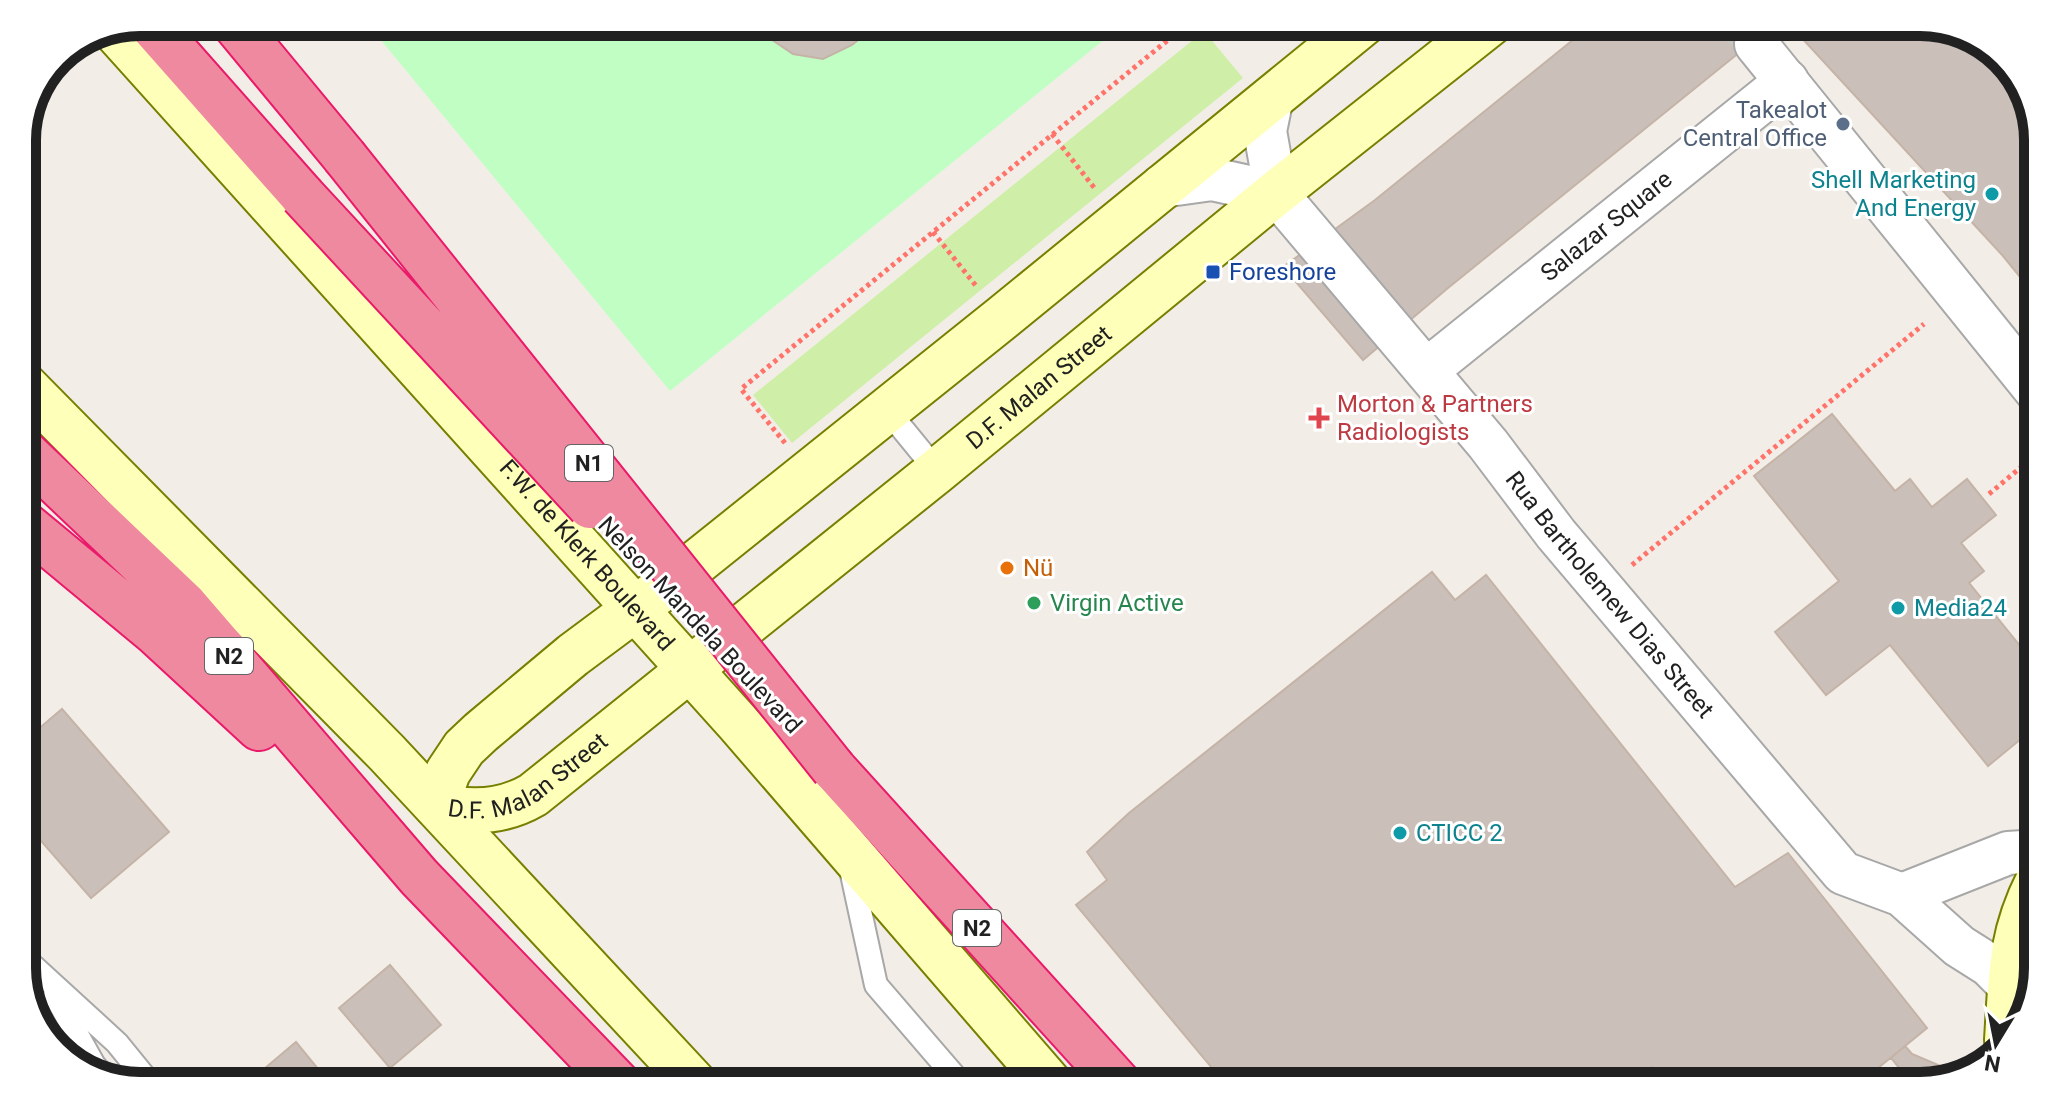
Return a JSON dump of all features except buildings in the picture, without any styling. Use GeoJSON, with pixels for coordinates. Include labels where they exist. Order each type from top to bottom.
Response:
{"type":"FeatureCollection","features":[{"type":"Feature","properties":{"kind":"highway","name":"Nelson Mandela Boulevard"},"geometry":{"type":"LineString","coordinates":[[161,36],[302,195],[834,769],[1108,1072]]}},
{"type":"Feature","properties":{"kind":"highway","name":"N1"},"geometry":{"type":"LineString","coordinates":[[245,36],[834,769]]}},
{"type":"Feature","properties":{"kind":"highway","name":"N2"},"geometry":{"type":"LineString","coordinates":[[36,463],[185,605],[419,877],[607,1072]]}},
{"type":"Feature","properties":{"kind":"highway"},"geometry":{"type":"LineString","coordinates":[[36,534],[156,633],[419,877]]}},
{"type":"Feature","properties":{"kind":"street","name":"D.F. Malan Street"},"geometry":{"type":"LineString","coordinates":[[1348,36],[686,571],[573,655],[464,748],[448,772],[436,805],[471,812],[519,803],[582,757],[1276,193],[1474,36]]}},
{"type":"Feature","properties":{"kind":"street","name":"F.W. de Klerk Boulevard"},"geometry":{"type":"LineString","coordinates":[[121,38],[690,670],[1040,1072]]}},
{"type":"Feature","properties":{"kind":"street"},"geometry":{"type":"LineString","coordinates":[[1756,44],[2024,376]]}},
{"type":"Feature","properties":{"kind":"street","name":"Salazar Square"},"geometry":{"type":"LineString","coordinates":[[1427,370],[1787,81]]}},
{"type":"Feature","properties":{"kind":"street"},"geometry":{"type":"LineString","coordinates":[[1162,186],[1212,179],[1276,193],[1265,131],[1272,97]]}},
{"type":"Feature","properties":{"kind":"street","name":"Rua Bartholemew Dias Street"},"geometry":{"type":"LineString","coordinates":[[1276,193],[1427,370],[1575,557],[1843,873],[1902,895],[1959,946],[1989,965],[2009,985]]}},
{"type":"Feature","properties":{"kind":"street"},"geometry":{"type":"LineString","coordinates":[[36,397],[436,805],[684,1072]]}},
{"type":"Feature","properties":{"kind":"street"},"geometry":{"type":"LineString","coordinates":[[1902,895],[2008,853],[2024,852]]}},
{"type":"Feature","properties":{"kind":"street"},"geometry":{"type":"LineString","coordinates":[[2008,1025],[2012,952],[2024,914]]}},
{"type":"Feature","properties":{"kind":"lane"},"geometry":{"type":"LineString","coordinates":[[887,410],[937,471]]}},
{"type":"Feature","properties":{"kind":"lane"},"geometry":{"type":"LineString","coordinates":[[846,848],[876,985],[951,1072]]}},
{"type":"Feature","properties":{"kind":"lane"},"geometry":{"type":"LineString","coordinates":[[36,968],[117,1043],[141,1072]]}},
{"type":"Feature","properties":{"kind":"lane"},"geometry":{"type":"LineString","coordinates":[[45,976],[91,1059]]}},
{"type":"Feature","properties":{"kind":"path"},"geometry":{"type":"LineString","coordinates":[[808,473],[741,389],[1173,36]]}},
{"type":"Feature","properties":{"kind":"path"},"geometry":{"type":"LineString","coordinates":[[1052,134],[1120,221]]}},
{"type":"Feature","properties":{"kind":"path"},"geometry":{"type":"LineString","coordinates":[[933,232],[1002,318]]}},
{"type":"Feature","properties":{"kind":"path"},"geometry":{"type":"LineString","coordinates":[[1623,572],[1924,324]]}},
{"type":"Feature","properties":{"kind":"path"},"geometry":{"type":"LineString","coordinates":[[1989,494],[2024,465]]}},
{"type":"Feature","properties":{"kind":"green space"},"geometry":{"type":"Polygon","coordinates":[[[378,36],[1109,36],[670,391],[378,36]]]}},
{"type":"Feature","properties":{"kind":"green space"},"geometry":{"type":"Polygon","coordinates":[[[1198,36],[1208,36],[1243,78],[792,443],[753,395],[1198,36]]]}},
{"type":"Feature","properties":{"kind":"tunnel"},"geometry":{"type":"LineString","coordinates":[[1750,36],[1756,44]]}},
{"type":"Feature","properties":{"kind":"place","name":"Takealot Central Office"},"geometry":{"type":"Point","coordinates":[1843,124]}},
{"type":"Feature","properties":{"kind":"place","name":"Shell Marketing And Energy"},"geometry":{"type":"Point","coordinates":[1992,194]}},
{"type":"Feature","properties":{"kind":"place","name":"Foreshore"},"geometry":{"type":"Point","coordinates":[1213,272]}},
{"type":"Feature","properties":{"kind":"place","name":"Morton & Partners Radiologists"},"geometry":{"type":"Point","coordinates":[1319,418]}},
{"type":"Feature","properties":{"kind":"place","name":"Nü"},"geometry":{"type":"Point","coordinates":[1007,568]}},
{"type":"Feature","properties":{"kind":"place","name":"Virgin Active"},"geometry":{"type":"Point","coordinates":[1034,603]}},
{"type":"Feature","properties":{"kind":"place","name":"Media24"},"geometry":{"type":"Point","coordinates":[1898,608]}},
{"type":"Feature","properties":{"kind":"place","name":"CTICC 2"},"geometry":{"type":"Point","coordinates":[1400,833]}}]}
